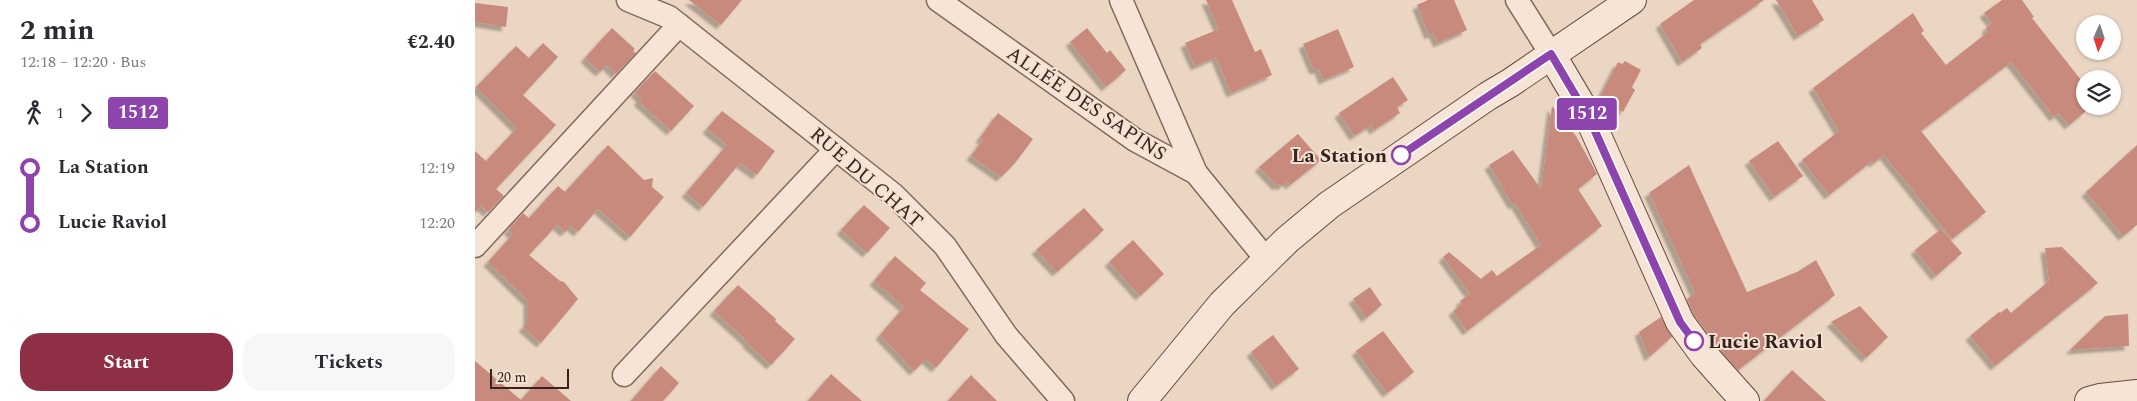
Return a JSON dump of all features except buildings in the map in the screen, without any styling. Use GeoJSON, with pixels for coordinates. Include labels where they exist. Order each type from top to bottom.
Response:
{"type":"FeatureCollection","features":[{"type":"Feature","properties":{"kind":"street","name":"RUE DU CHAT"},"geometry":{"type":"LineString","coordinates":[[628,0],[669,17],[894,195],[945,246],[1005,335],[1063,401]]}},
{"type":"Feature","properties":{"kind":"street","name":"ALLÉE DES SAPINS"},"geometry":{"type":"LineString","coordinates":[[939,0],[1135,140],[1195,173],[1266,260]]}},
{"type":"Feature","properties":{"kind":"street"},"geometry":{"type":"LineString","coordinates":[[1121,0],[1195,173]]}},
{"type":"Feature","properties":{"kind":"street"},"geometry":{"type":"LineString","coordinates":[[1517,0],[1590,120],[1680,322],[1704,356],[1745,401]]}},
{"type":"Feature","properties":{"kind":"street"},"geometry":{"type":"LineString","coordinates":[[1142,401],[1222,304],[1266,260],[1329,205],[1632,0]]}},
{"type":"Feature","properties":{"kind":"street"},"geometry":{"type":"LineString","coordinates":[[475,246],[679,25]]}},
{"type":"Feature","properties":{"kind":"street"},"geometry":{"type":"LineString","coordinates":[[624,375],[836,148]]}},
{"type":"Feature","properties":{"kind":"street"},"geometry":{"type":"LineString","coordinates":[[2089,401],[2137,394]]}},
{"type":"Feature","properties":{"kind":"bus line","name":"1512"},"geometry":{"type":"LineString","coordinates":[[1401,155],[1551,54],[1590,120],[1633,214],[1661,282],[1680,322],[1694,341]]}},
{"type":"Feature","properties":{"kind":"place","name":"La Station"},"geometry":{"type":"Point","coordinates":[1401,155]}},
{"type":"Feature","properties":{"kind":"place","name":"Lucie Raviol"},"geometry":{"type":"Point","coordinates":[1694,341]}}]}
